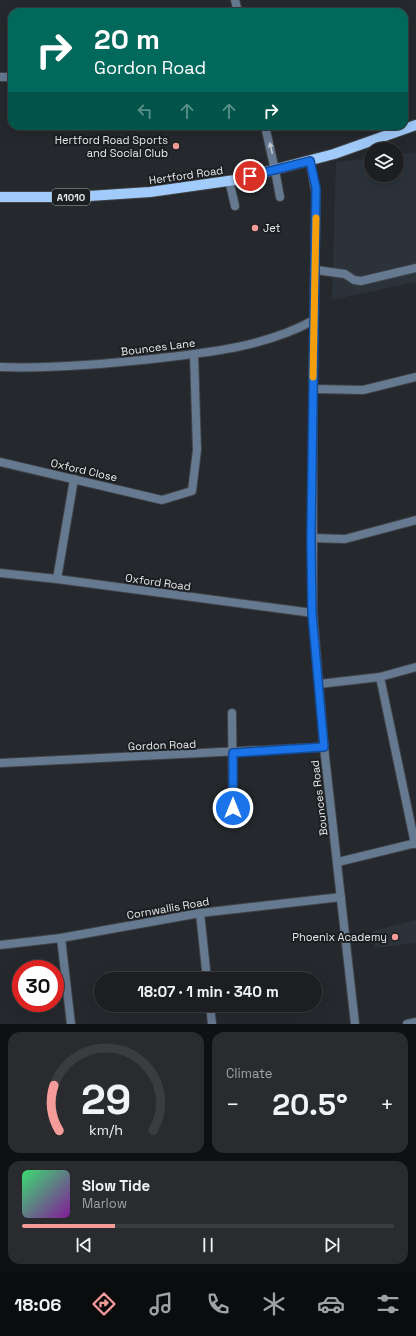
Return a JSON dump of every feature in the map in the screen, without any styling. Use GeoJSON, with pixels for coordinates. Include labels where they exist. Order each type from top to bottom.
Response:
{"type":"FeatureCollection","features":[{"type":"Feature","properties":{"kind":"main road","name":"Hertford Road"},"geometry":{"type":"LineString","coordinates":[[0,197],[74,197],[150,192],[229,180],[310,161],[404,130]]}},
{"type":"Feature","properties":{"kind":"street"},"geometry":{"type":"LineString","coordinates":[[267,130],[280,197]]}},
{"type":"Feature","properties":{"kind":"street","name":"Bounces Road"},"geometry":{"type":"LineString","coordinates":[[310,161],[316,195],[316,270],[312,389],[312,613],[324,747],[355,1024]]}},
{"type":"Feature","properties":{"kind":"street"},"geometry":{"type":"LineString","coordinates":[[229,180],[235,206]]}},
{"type":"Feature","properties":{"kind":"street"},"geometry":{"type":"LineString","coordinates":[[316,270],[345,274],[354,280],[361,281],[416,268]]}},
{"type":"Feature","properties":{"kind":"street","name":"Bounces Lane"},"geometry":{"type":"LineString","coordinates":[[0,367],[36,368],[113,363],[194,354],[266,340],[298,329],[314,320]]}},
{"type":"Feature","properties":{"kind":"street","name":"Oxford Close"},"geometry":{"type":"LineString","coordinates":[[0,462],[162,500],[192,491],[197,450],[194,354]]}},
{"type":"Feature","properties":{"kind":"street"},"geometry":{"type":"LineString","coordinates":[[312,389],[364,390],[416,377]]}},
{"type":"Feature","properties":{"kind":"street"},"geometry":{"type":"LineString","coordinates":[[57,579],[74,479]]}},
{"type":"Feature","properties":{"kind":"street"},"geometry":{"type":"LineString","coordinates":[[311,538],[345,539],[416,520]]}},
{"type":"Feature","properties":{"kind":"street","name":"Oxford Road"},"geometry":{"type":"LineString","coordinates":[[0,574],[57,579],[312,613]]}},
{"type":"Feature","properties":{"kind":"street"},"geometry":{"type":"LineString","coordinates":[[319,684],[380,677],[416,667]]}},
{"type":"Feature","properties":{"kind":"street"},"geometry":{"type":"LineString","coordinates":[[338,862],[415,844],[380,677]]}},
{"type":"Feature","properties":{"kind":"street"},"geometry":{"type":"LineString","coordinates":[[232,713],[233,808]]}},
{"type":"Feature","properties":{"kind":"street","name":"Gordon Road"},"geometry":{"type":"LineString","coordinates":[[0,763],[233,753],[324,747]]}},
{"type":"Feature","properties":{"kind":"street","name":"Cornwallis Road"},"geometry":{"type":"LineString","coordinates":[[0,945],[61,938],[200,913],[341,898]]}},
{"type":"Feature","properties":{"kind":"street"},"geometry":{"type":"LineString","coordinates":[[200,913],[206,972]]}},
{"type":"Feature","properties":{"kind":"street"},"geometry":{"type":"LineString","coordinates":[[61,938],[71,1024]]}},
{"type":"Feature","properties":{"kind":"street"},"geometry":{"type":"LineString","coordinates":[[211,1012],[212,1024]]}},
{"type":"Feature","properties":{"kind":"street"},"geometry":{"type":"LineString","coordinates":[[408,1024],[416,1022]]}},
{"type":"Feature","properties":{"kind":"shaded area"},"geometry":{"type":"Polygon","coordinates":[[[416,152],[416,282],[332,300],[336,162],[364,159],[364,182],[404,182],[404,153],[416,152]]]}},
{"type":"Feature","properties":{"kind":"shaded area","name":"Phoenix Academy"},"geometry":{"type":"Polygon","coordinates":[[[416,920],[416,943],[375,948],[373,931],[416,920]]]}},
{"type":"Feature","properties":{"kind":"slow traffic"},"geometry":{"type":"LineString","coordinates":[[313,377],[316,218]]}},
{"type":"Feature","properties":{"kind":"place","name":"Hertford Road Sports and Social Club"},"geometry":{"type":"Point","coordinates":[176,146]}},
{"type":"Feature","properties":{"kind":"place","name":"Jet"},"geometry":{"type":"Point","coordinates":[255,228]}},
{"type":"Feature","properties":{"kind":"place","name":"Phoenix Academy"},"geometry":{"type":"Point","coordinates":[395,937]}},
{"type":"Feature","properties":{"kind":"route"},"geometry":{"type":"LineString","coordinates":[[233,808],[233,753],[324,747],[312,613],[312,389],[316,270],[316,188],[310,161],[250,176]]}}]}
